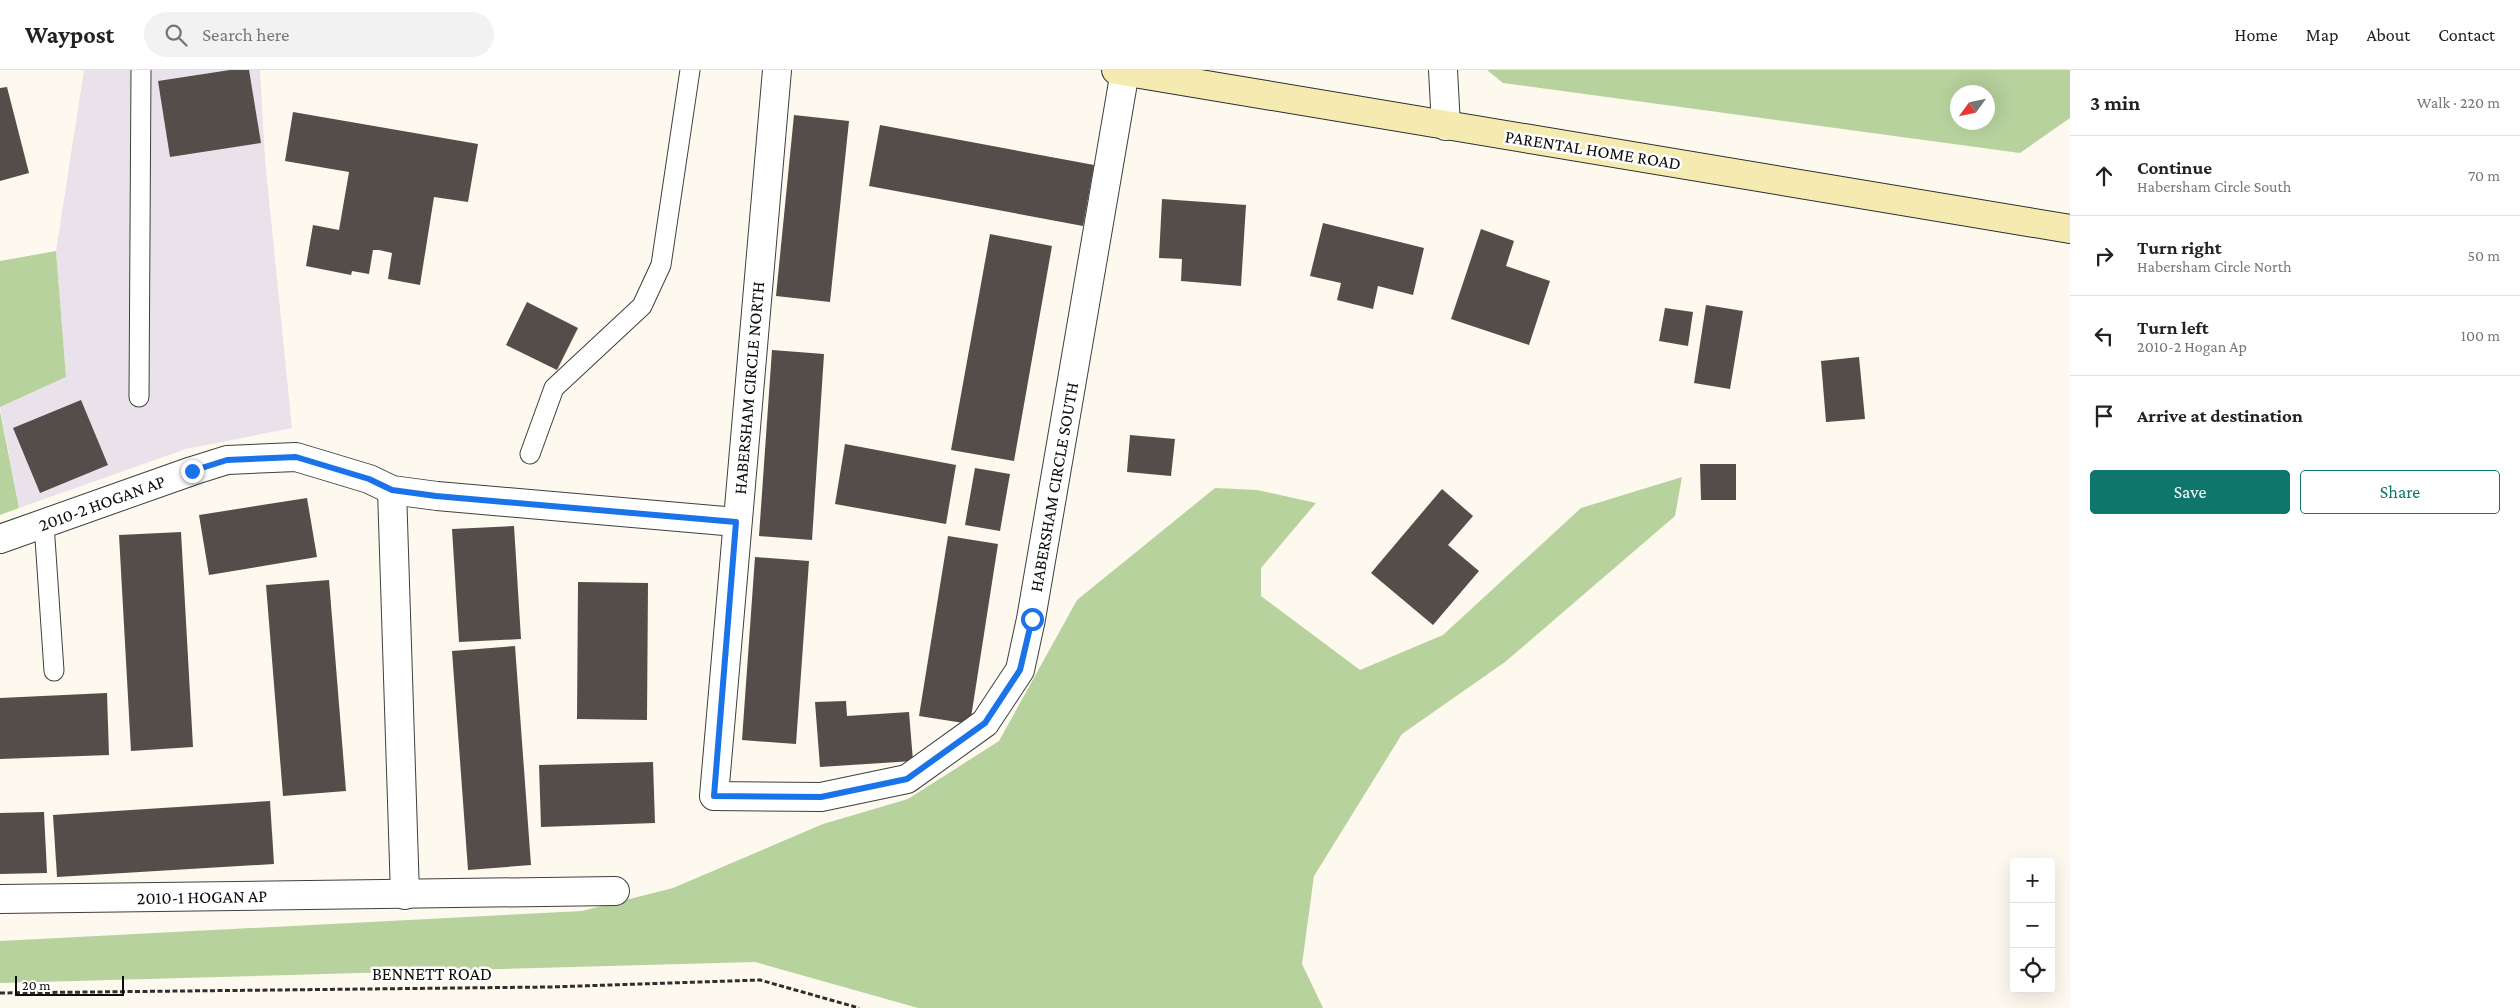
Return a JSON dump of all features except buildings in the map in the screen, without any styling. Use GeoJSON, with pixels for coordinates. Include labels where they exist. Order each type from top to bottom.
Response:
{"type":"FeatureCollection","features":[{"type":"Feature","properties":{"kind":"street","name":"HABERSHAM CIRCLE NORTH"},"geometry":{"type":"LineString","coordinates":[[714,796],[736,522],[777,70]]}},
{"type":"Feature","properties":{"kind":"street"},"geometry":{"type":"LineString","coordinates":[[1443,70],[1446,126]]}},
{"type":"Feature","properties":{"kind":"street","name":"PARENTAL HOME ROAD"},"geometry":{"type":"LineString","coordinates":[[1120,71],[2070,229]]}},
{"type":"Feature","properties":{"kind":"street","name":"HABERSHAM CIRCLE SOUTH"},"geometry":{"type":"LineString","coordinates":[[714,796],[821,797],[907,779],[985,723],[1020,670],[1032,619],[1120,71]]}},
{"type":"Feature","properties":{"kind":"street","name":"2010-2 HOGAN AP"},"geometry":{"type":"LineString","coordinates":[[0,539],[227,460],[296,457],[369,479],[392,490],[436,496],[736,522]]}},
{"type":"Feature","properties":{"kind":"street"},"geometry":{"type":"LineString","coordinates":[[392,490],[405,895]]}},
{"type":"Feature","properties":{"kind":"street","name":"2010-1 HOGAN AP"},"geometry":{"type":"LineString","coordinates":[[0,899],[615,891]]}},
{"type":"Feature","properties":{"kind":"lane"},"geometry":{"type":"LineString","coordinates":[[139,397],[141,70]]}},
{"type":"Feature","properties":{"kind":"lane"},"geometry":{"type":"LineString","coordinates":[[530,454],[554,388],[642,306],[661,265],[690,70]]}},
{"type":"Feature","properties":{"kind":"lane"},"geometry":{"type":"LineString","coordinates":[[44,524],[54,671]]}},
{"type":"Feature","properties":{"kind":"path","name":"BENNETT ROAD"},"geometry":{"type":"LineString","coordinates":[[0,993],[549,987],[760,980],[860,1008]]}},
{"type":"Feature","properties":{"kind":"shaded area"},"geometry":{"type":"Polygon","coordinates":[[[84,70],[260,70],[265,159],[292,428],[186,449],[19,508],[0,407],[66,377],[56,251],[84,70]]]}},
{"type":"Feature","properties":{"kind":"green space"},"geometry":{"type":"Polygon","coordinates":[[[1487,70],[2070,70],[2070,118],[2020,153],[1503,83],[1487,70]]]}},
{"type":"Feature","properties":{"kind":"green space"},"geometry":{"type":"Polygon","coordinates":[[[56,251],[66,377],[0,407],[0,261],[56,251]]]}},
{"type":"Feature","properties":{"kind":"green space"},"geometry":{"type":"Polygon","coordinates":[[[0,411],[19,508],[0,515],[0,411]]]}},
{"type":"Feature","properties":{"kind":"green space"},"geometry":{"type":"Polygon","coordinates":[[[1682,477],[1675,516],[1505,662],[1402,734],[1314,876],[1302,964],[1323,1008],[918,1008],[755,962],[0,983],[0,941],[582,911],[673,888],[823,824],[908,799],[999,741],[1077,600],[1215,488],[1257,490],[1316,503],[1261,568],[1261,596],[1360,670],[1443,635],[1581,508],[1682,477]]]}},
{"type":"Feature","properties":{"kind":"route"},"geometry":{"type":"LineString","coordinates":[[192,471],[227,460],[296,457],[369,479],[392,490],[436,496],[736,522],[714,796],[821,797],[907,779],[985,723],[1020,670],[1032,619]]}}]}
